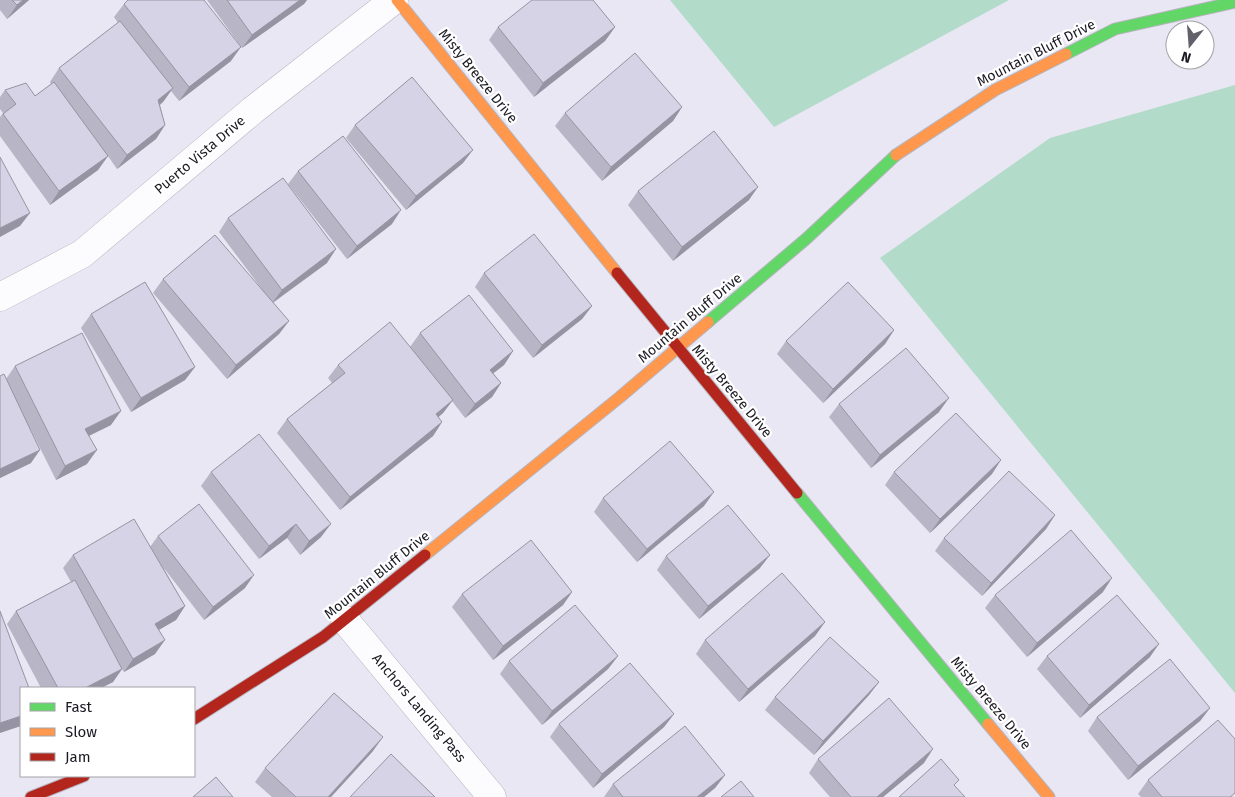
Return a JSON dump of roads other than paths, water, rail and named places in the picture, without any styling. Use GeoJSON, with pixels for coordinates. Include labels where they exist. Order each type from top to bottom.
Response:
{"type":"FeatureCollection","features":[{"type":"Feature","properties":{"kind":"street","name":"Puerto Vista Drive"},"geometry":{"type":"LineString","coordinates":[[0,297],[82,254],[253,110],[396,0]]}},
{"type":"Feature","properties":{"kind":"street","name":"Misty Breeze Drive"},"geometry":{"type":"LineString","coordinates":[[396,0],[677,348],[1049,797]]}},
{"type":"Feature","properties":{"kind":"street","name":"Mountain Bluff Drive"},"geometry":{"type":"LineString","coordinates":[[195,718],[323,637],[345,620],[620,397],[806,239],[893,157],[995,90],[1116,29],[1235,2]]}},
{"type":"Feature","properties":{"kind":"street","name":"Anchors Landing Pass"},"geometry":{"type":"LineString","coordinates":[[345,620],[492,797]]}},
{"type":"Feature","properties":{"kind":"street"},"geometry":{"type":"LineString","coordinates":[[41,795],[82,777]]}}]}
